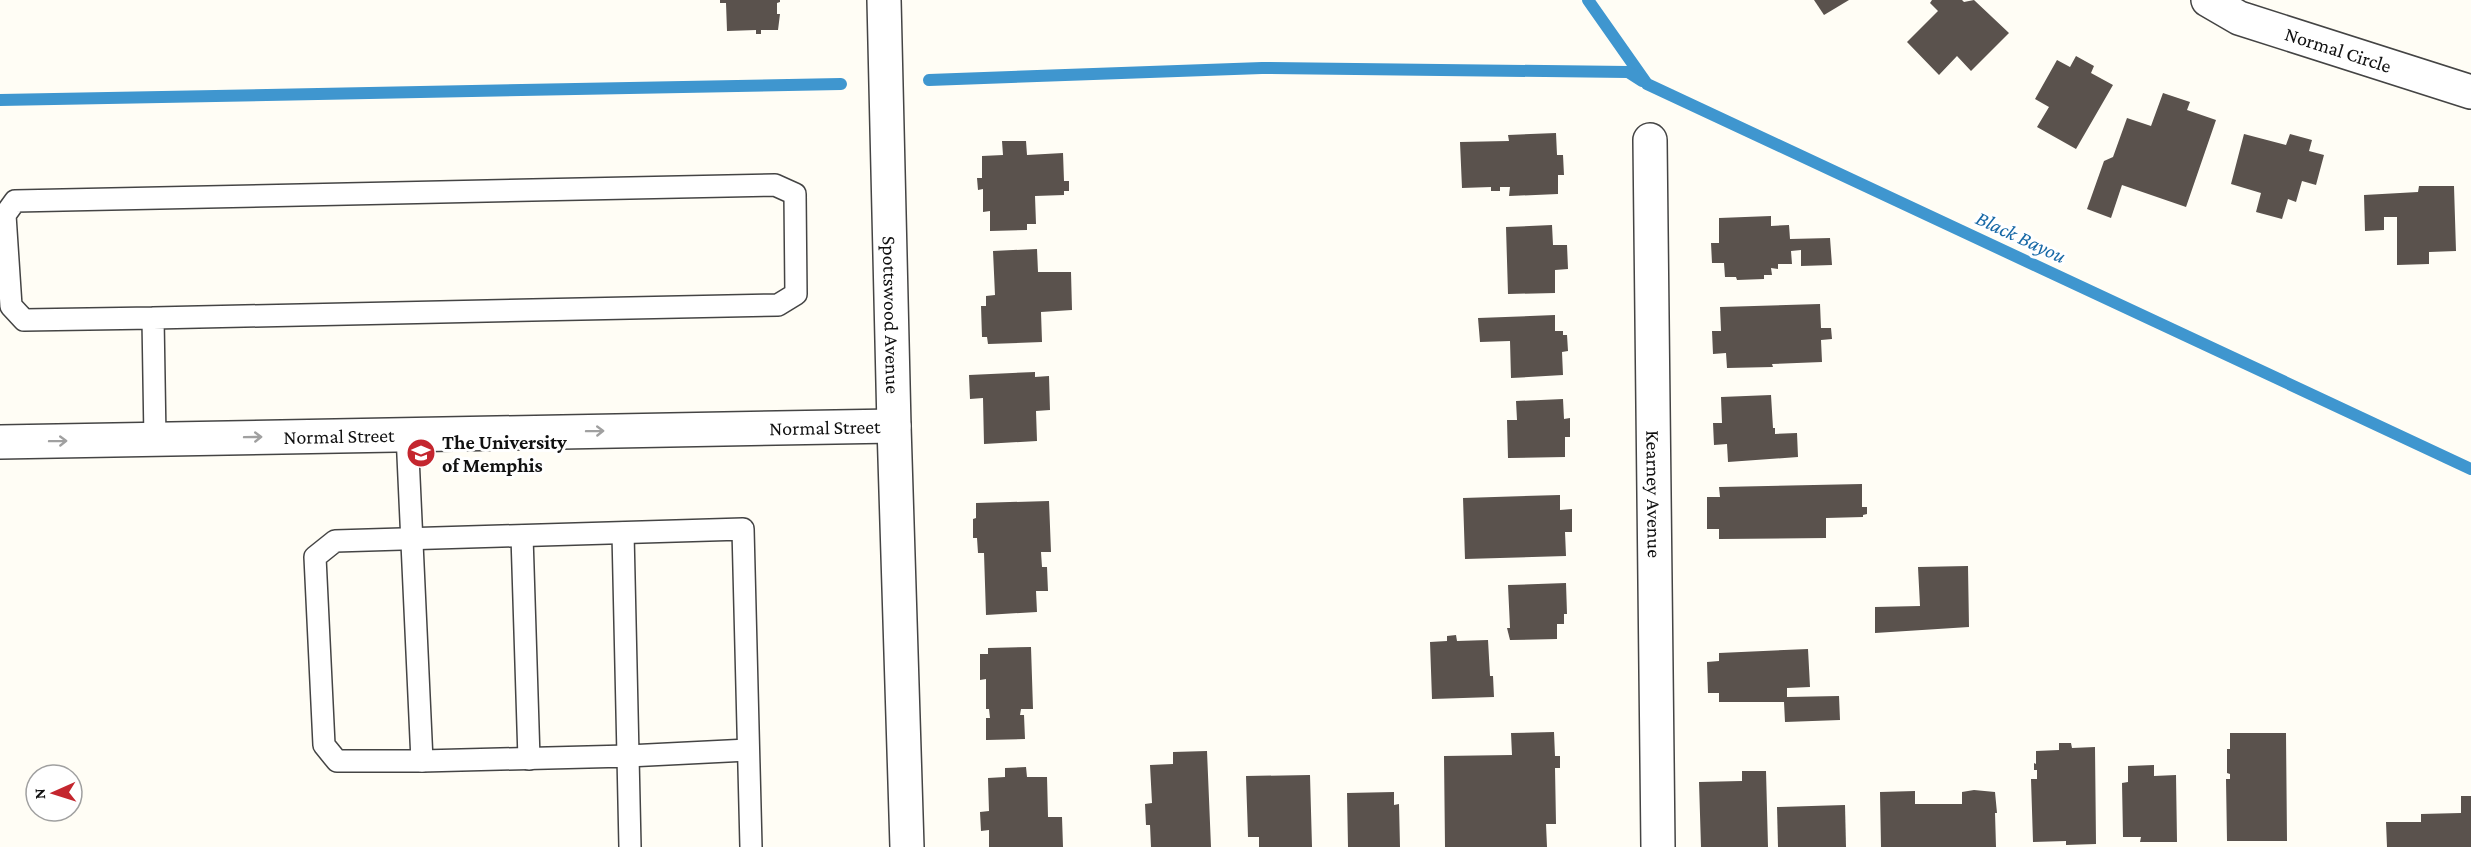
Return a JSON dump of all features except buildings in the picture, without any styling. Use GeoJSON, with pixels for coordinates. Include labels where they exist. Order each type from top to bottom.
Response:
{"type":"FeatureCollection","features":[{"type":"Feature","properties":{"kind":"street","name":"Spottswood Avenue"},"geometry":{"type":"LineString","coordinates":[[884,0],[907,847]]}},
{"type":"Feature","properties":{"kind":"street","name":"Normal Circle"},"geometry":{"type":"LineString","coordinates":[[2208,0],[2239,18],[2471,92]]}},
{"type":"Feature","properties":{"kind":"street","name":"Kearney Avenue"},"geometry":{"type":"LineString","coordinates":[[1650,140],[1658,847]]}},
{"type":"Feature","properties":{"kind":"street","name":"Normal Street"},"geometry":{"type":"LineString","coordinates":[[0,442],[894,426]]}},
{"type":"Feature","properties":{"kind":"lane"},"geometry":{"type":"LineString","coordinates":[[775,185],[795,194],[796,294],[778,305],[153,318],[24,320],[11,306],[5,215],[15,201],[775,185]]}},
{"type":"Feature","properties":{"kind":"lane"},"geometry":{"type":"LineString","coordinates":[[153,318],[155,439]]}},
{"type":"Feature","properties":{"kind":"lane"},"geometry":{"type":"LineString","coordinates":[[407,434],[422,761]]}},
{"type":"Feature","properties":{"kind":"lane"},"geometry":{"type":"LineString","coordinates":[[748,750],[529,759],[337,761],[324,745],[315,557],[335,541],[743,529],[751,847]]}},
{"type":"Feature","properties":{"kind":"lane"},"geometry":{"type":"LineString","coordinates":[[623,533],[630,847]]}},
{"type":"Feature","properties":{"kind":"lane"},"geometry":{"type":"LineString","coordinates":[[522,536],[529,759]]}},
{"type":"Feature","properties":{"kind":"waterway","name":"Black Bayou"},"geometry":{"type":"LineString","coordinates":[[1588,0],[1647,84],[2471,469]]}},
{"type":"Feature","properties":{"kind":"waterway"},"geometry":{"type":"LineString","coordinates":[[929,80],[1262,68],[1628,72],[1642,81]]}},
{"type":"Feature","properties":{"kind":"waterway"},"geometry":{"type":"LineString","coordinates":[[0,100],[841,84]]}},
{"type":"Feature","properties":{"kind":"place","name":"The University of Memphis"},"geometry":{"type":"Point","coordinates":[421,453]}}]}
